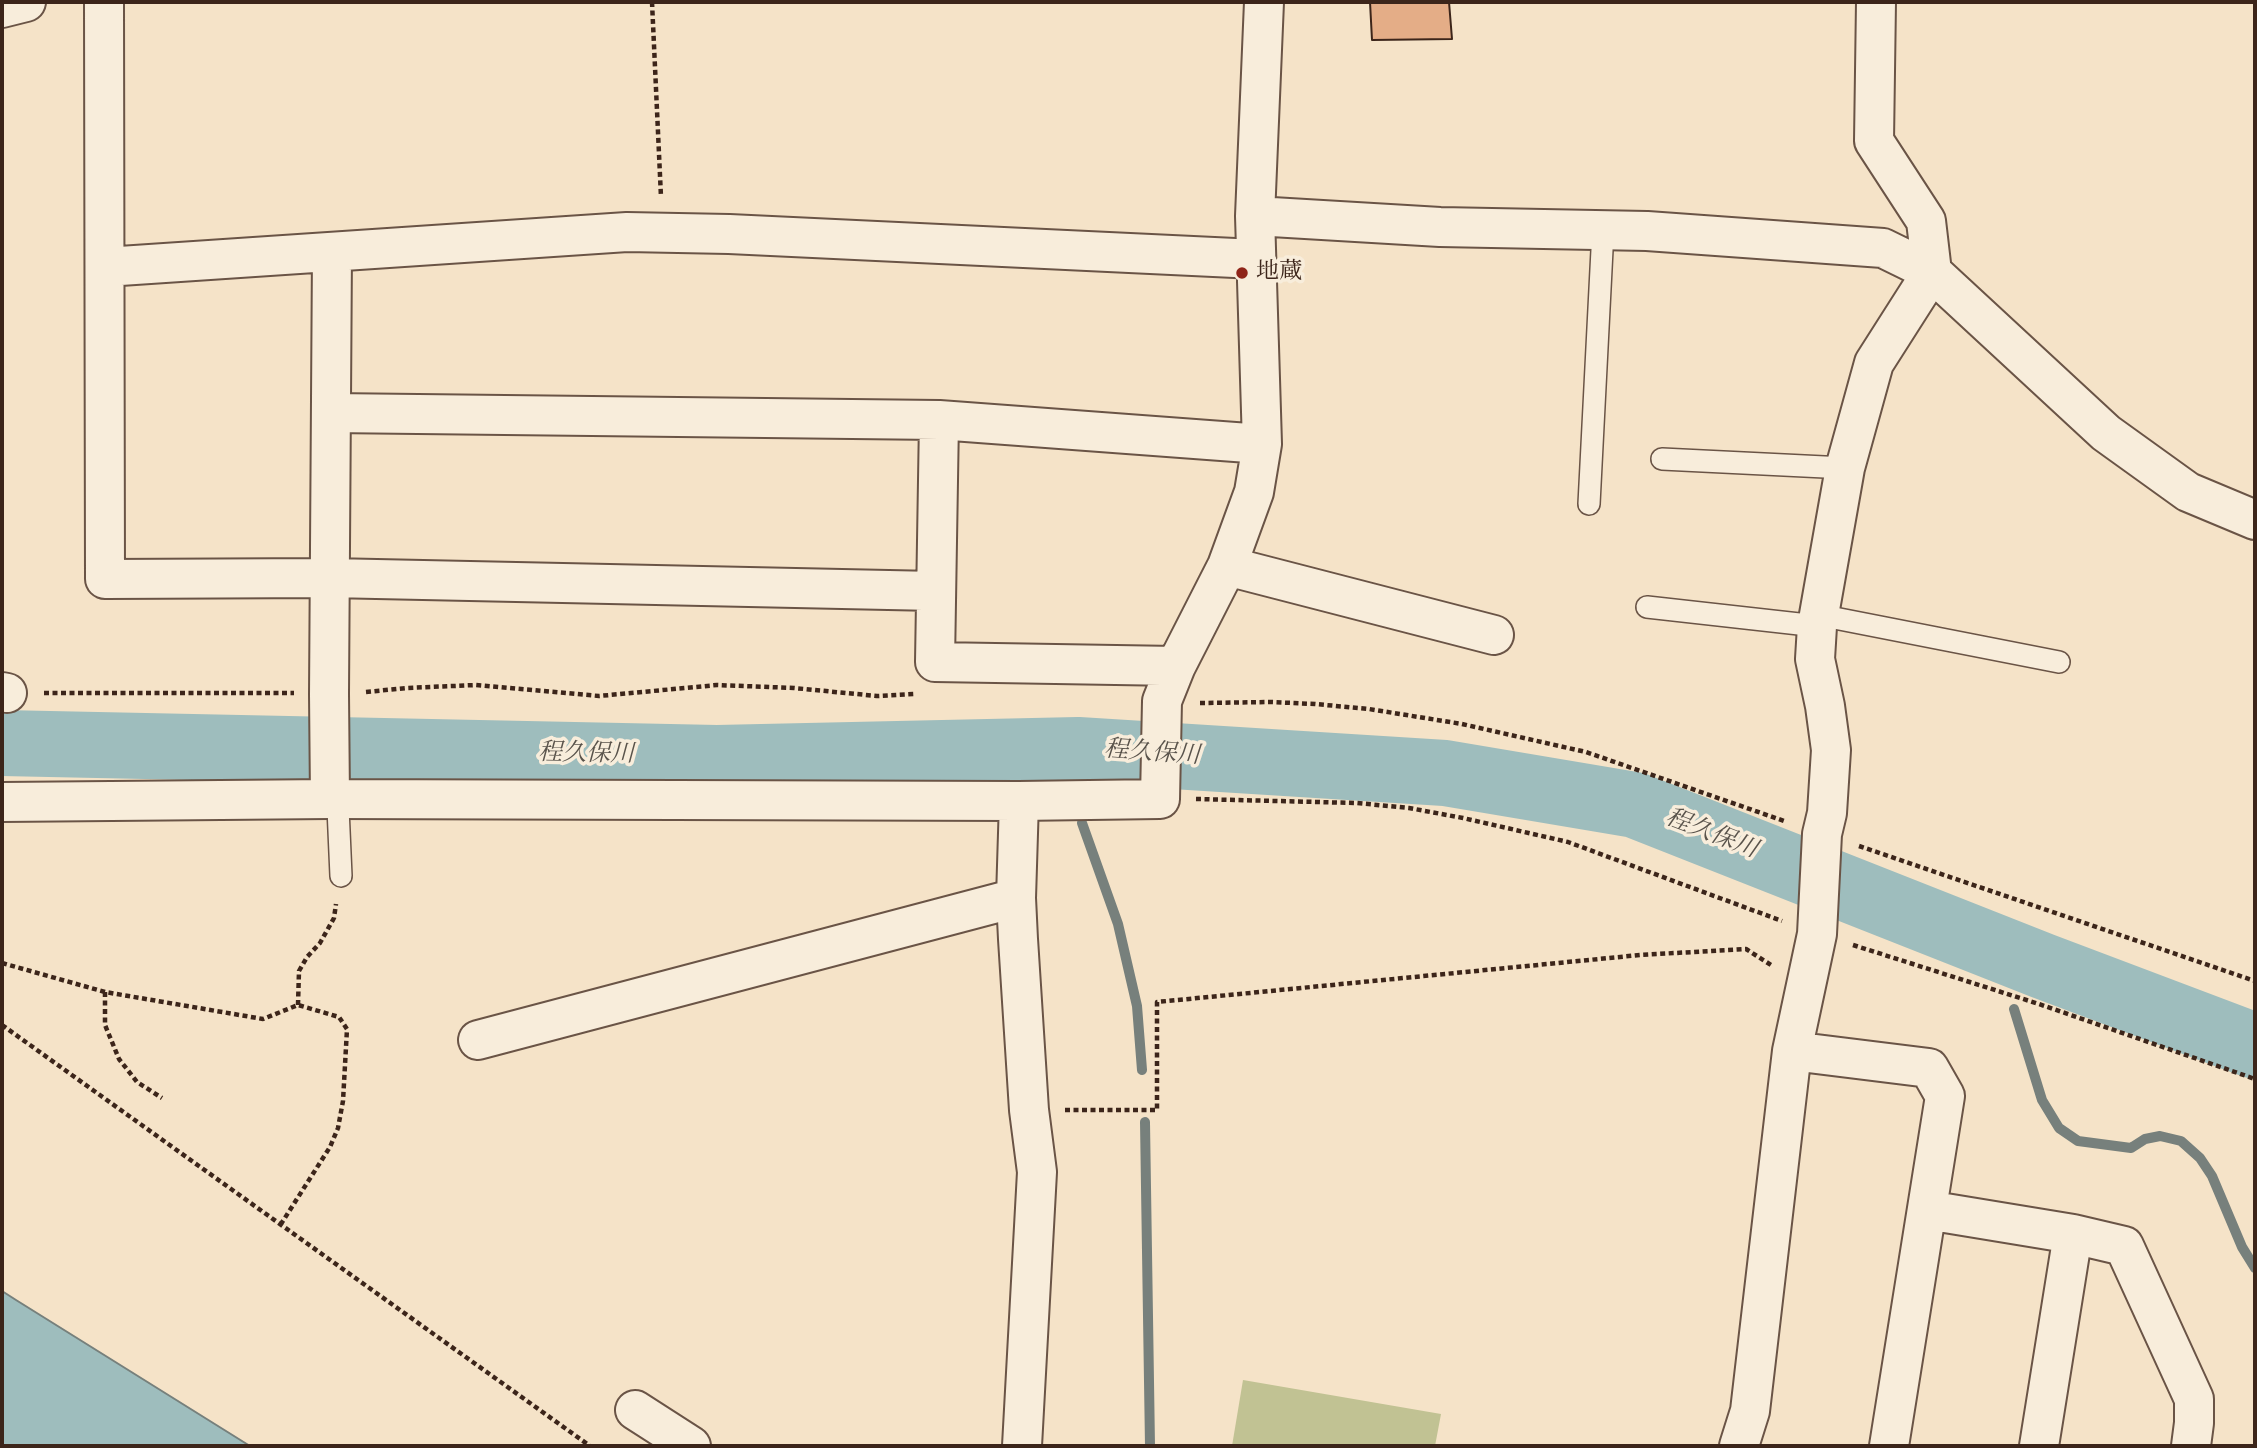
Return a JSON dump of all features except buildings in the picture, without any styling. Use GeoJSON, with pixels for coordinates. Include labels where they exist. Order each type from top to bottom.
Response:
{"type":"FeatureCollection","features":[{"type":"Feature","properties":{"kind":"street"},"geometry":{"type":"LineString","coordinates":[[2,8],[26,2]]}},
{"type":"Feature","properties":{"kind":"street"},"geometry":{"type":"LineString","coordinates":[[104,2],[105,579],[330,578],[935,591]]}},
{"type":"Feature","properties":{"kind":"street"},"geometry":{"type":"LineString","coordinates":[[2,802],[330,793],[1019,801],[1161,794],[1162,701],[1176,666],[1227,566],[1254,492],[1262,444],[1255,216],[1264,2]]}},
{"type":"Feature","properties":{"kind":"street"},"geometry":{"type":"LineString","coordinates":[[1740,1446],[1750,1411],[1793,1051],[1817,930],[1822,834],[1827,813],[1831,750],[1815,659],[1818,621],[1845,468],[1874,363],[1932,272],[1926,221],[1874,141],[1876,2]]}},
{"type":"Feature","properties":{"kind":"street"},"geometry":{"type":"LineString","coordinates":[[1255,216],[1440,227],[1603,230],[1883,248],[1932,272],[2106,433],[2188,492],[2255,520]]}},
{"type":"Feature","properties":{"kind":"street"},"geometry":{"type":"LineString","coordinates":[[105,267],[628,232],[1256,259]]}},
{"type":"Feature","properties":{"kind":"street"},"geometry":{"type":"LineString","coordinates":[[330,793],[332,252]]}},
{"type":"Feature","properties":{"kind":"street"},"geometry":{"type":"LineString","coordinates":[[331,413],[939,421],[1262,444]]}},
{"type":"Feature","properties":{"kind":"street"},"geometry":{"type":"LineString","coordinates":[[939,421],[935,662],[1176,666]]}},
{"type":"Feature","properties":{"kind":"street"},"geometry":{"type":"LineString","coordinates":[[1227,566],[1494,635]]}},
{"type":"Feature","properties":{"kind":"street"},"geometry":{"type":"LineString","coordinates":[[1019,801],[1017,898],[1029,1110],[1037,1172],[1022,1446]]}},
{"type":"Feature","properties":{"kind":"street"},"geometry":{"type":"LineString","coordinates":[[478,1040],[1017,898]]}},
{"type":"Feature","properties":{"kind":"street"},"geometry":{"type":"LineString","coordinates":[[1793,1051],[1929,1068],[1945,1096],[1889,1446]]}},
{"type":"Feature","properties":{"kind":"street"},"geometry":{"type":"LineString","coordinates":[[1927,1210],[2073,1234],[2124,1246],[2194,1399],[2191,1446]]}},
{"type":"Feature","properties":{"kind":"street"},"geometry":{"type":"LineString","coordinates":[[2039,1446],[2073,1234]]}},
{"type":"Feature","properties":{"kind":"street"},"geometry":{"type":"LineString","coordinates":[[635,1410],[691,1446]]}},
{"type":"Feature","properties":{"kind":"lane"},"geometry":{"type":"LineString","coordinates":[[1589,504],[1603,230]]}},
{"type":"Feature","properties":{"kind":"lane"},"geometry":{"type":"LineString","coordinates":[[1662,459],[1845,468]]}},
{"type":"Feature","properties":{"kind":"lane"},"geometry":{"type":"LineString","coordinates":[[1647,607],[1818,621],[2059,662]]}},
{"type":"Feature","properties":{"kind":"lane"},"geometry":{"type":"LineString","coordinates":[[330,793],[338,808],[341,876]]}},
{"type":"Feature","properties":{"kind":"path"},"geometry":{"type":"LineString","coordinates":[[652,2],[662,233]]}},
{"type":"Feature","properties":{"kind":"path"},"geometry":{"type":"LineString","coordinates":[[4,692],[329,699],[476,685],[599,696],[717,685],[794,688],[877,696],[925,693]]}},
{"type":"Feature","properties":{"kind":"path"},"geometry":{"type":"LineString","coordinates":[[1162,701],[1315,704],[1369,709],[1462,724],[1586,752],[2255,981]]}},
{"type":"Feature","properties":{"kind":"path"},"geometry":{"type":"LineString","coordinates":[[1161,794],[1409,808],[1568,842],[2255,1079]]}},
{"type":"Feature","properties":{"kind":"path"},"geometry":{"type":"LineString","coordinates":[[298,1005],[299,971],[334,918],[341,876]]}},
{"type":"Feature","properties":{"kind":"path"},"geometry":{"type":"LineString","coordinates":[[1029,1110],[1157,1110],[1157,1002],[1640,955],[1746,949],[1807,988]]}},
{"type":"Feature","properties":{"kind":"path"},"geometry":{"type":"LineString","coordinates":[[2,963],[105,992],[263,1019],[298,1005],[339,1017],[347,1029],[343,1101],[338,1128],[330,1147],[281,1224]]}},
{"type":"Feature","properties":{"kind":"path"},"geometry":{"type":"LineString","coordinates":[[105,992],[105,1025],[119,1059],[137,1082],[162,1098]]}},
{"type":"Feature","properties":{"kind":"path"},"geometry":{"type":"LineString","coordinates":[[2,1026],[590,1446]]}},
{"type":"Feature","properties":{"kind":"green space"},"geometry":{"type":"Polygon","coordinates":[[[1243,1380],[1441,1414],[1435,1446],[1232,1446],[1243,1380]]]}},
{"type":"Feature","properties":{"kind":"water"},"geometry":{"type":"Polygon","coordinates":[[[2,1291],[16,1300],[250,1446],[2,1446],[2,1291]]]}},
{"type":"Feature","properties":{"kind":"waterway","name":"程久保川"},"geometry":{"type":"LineString","coordinates":[[2,743],[717,758],[1078,750],[1445,773],[1635,805],[2043,966],[2255,1046]]}},
{"type":"Feature","properties":{"kind":"waterway"},"geometry":{"type":"LineString","coordinates":[[1063,750],[1071,777]]}},
{"type":"Feature","properties":{"kind":"waterway"},"geometry":{"type":"LineString","coordinates":[[1082,823],[1118,924],[1137,1006],[1142,1070]]}},
{"type":"Feature","properties":{"kind":"waterway"},"geometry":{"type":"LineString","coordinates":[[2037,982],[2043,966]]}},
{"type":"Feature","properties":{"kind":"waterway"},"geometry":{"type":"LineString","coordinates":[[2014,1009],[2042,1100],[2059,1128],[2078,1141],[2131,1148],[2145,1139],[2160,1136],[2181,1141],[2200,1158],[2212,1176],[2242,1247],[2255,1268]]}},
{"type":"Feature","properties":{"kind":"waterway"},"geometry":{"type":"LineString","coordinates":[[1145,1122],[1150,1446]]}},
{"type":"Feature","properties":{"kind":"place","name":"地蔵"},"geometry":{"type":"Point","coordinates":[1242,273]}}]}
